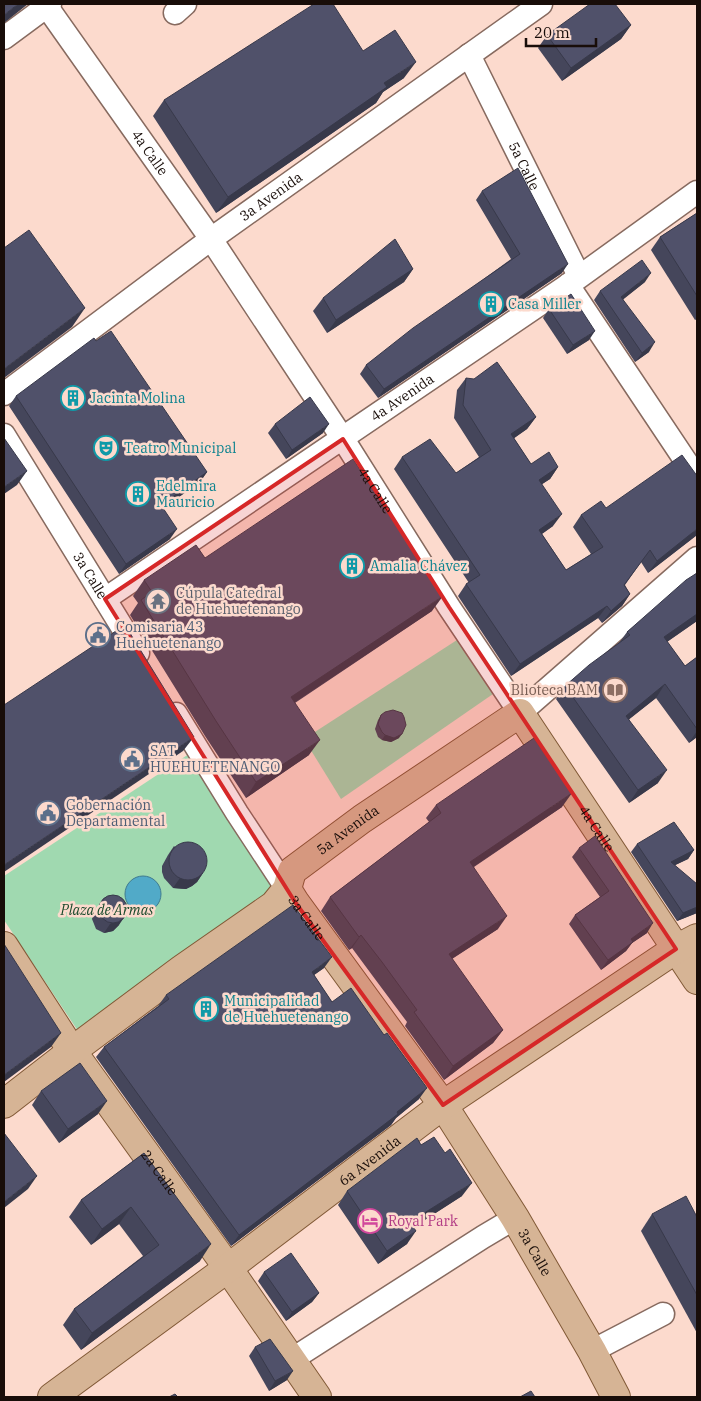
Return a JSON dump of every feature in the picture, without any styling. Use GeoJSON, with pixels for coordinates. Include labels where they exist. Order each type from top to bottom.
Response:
{"type":"FeatureCollection","features":[{"type":"Feature","properties":{"kind":"main road","name":"5a Avenida"},"geometry":{"type":"LineString","coordinates":[[4,1104],[182,969],[274,905],[287,889],[292,871],[362,819],[520,714]]}},
{"type":"Feature","properties":{"kind":"main road","name":"4a Calle"},"geometry":{"type":"LineString","coordinates":[[520,714],[687,943],[697,980]]}},
{"type":"Feature","properties":{"kind":"main road","name":"3a Calle"},"geometry":{"type":"LineString","coordinates":[[287,889],[443,1105],[515,1218],[592,1351],[616,1397]]}},
{"type":"Feature","properties":{"kind":"main road","name":"6a Avenida"},"geometry":{"type":"LineString","coordinates":[[52,1397],[228,1268],[443,1105],[687,943]]}},
{"type":"Feature","properties":{"kind":"main road","name":"2a Calle"},"geometry":{"type":"LineString","coordinates":[[4,946],[72,1051],[228,1268],[317,1397]]}},
{"type":"Feature","properties":{"kind":"street","name":"3a Avenida"},"geometry":{"type":"LineString","coordinates":[[4,394],[211,239],[541,4]]}},
{"type":"Feature","properties":{"kind":"street"},"geometry":{"type":"LineString","coordinates":[[4,38],[48,5]]}},
{"type":"Feature","properties":{"kind":"street","name":"4a Calle"},"geometry":{"type":"LineString","coordinates":[[48,5],[211,239],[343,439],[449,607],[520,714]]}},
{"type":"Feature","properties":{"kind":"street","name":"5a Calle"},"geometry":{"type":"LineString","coordinates":[[469,55],[574,281],[697,478]]}},
{"type":"Feature","properties":{"kind":"street","name":"4a Avenida"},"geometry":{"type":"LineString","coordinates":[[105,599],[574,281],[697,192]]}},
{"type":"Feature","properties":{"kind":"street","name":"3a Calle"},"geometry":{"type":"LineString","coordinates":[[4,435],[151,673]]}},
{"type":"Feature","properties":{"kind":"street","name":"5a Avenida"},"geometry":{"type":"LineString","coordinates":[[520,714],[697,558]]}},
{"type":"Feature","properties":{"kind":"street","name":"3a Calle"},"geometry":{"type":"LineString","coordinates":[[166,698],[237,814],[287,889]]}},
{"type":"Feature","properties":{"kind":"street"},"geometry":{"type":"LineString","coordinates":[[292,1360],[474,1242],[515,1218]]}},
{"type":"Feature","properties":{"kind":"street"},"geometry":{"type":"LineString","coordinates":[[592,1351],[663,1314]]}},
{"type":"Feature","properties":{"kind":"highlighted area"},"geometry":{"type":"Polygon","coordinates":[[[343,439],[449,607],[676,949],[443,1105],[295,902],[105,599],[343,439]]]}},
{"type":"Feature","properties":{"kind":"green space"},"geometry":{"type":"Polygon","coordinates":[[[457,640],[493,694],[341,799],[304,739],[457,640]]]}},
{"type":"Feature","properties":{"kind":"green space","name":"Plaza de Armas"},"geometry":{"type":"Polygon","coordinates":[[[195,750],[280,886],[82,1037],[4,920],[4,876],[195,750]]]}},
{"type":"Feature","properties":{"kind":"water"},"geometry":{"type":"Polygon","coordinates":[[[143,876],[150,877],[156,881],[160,887],[160,901],[156,907],[150,911],[143,912],[136,911],[130,907],[126,901],[125,894],[126,887],[130,881],[136,877],[143,876]]]}},
{"type":"Feature","properties":{"kind":"building"},"geometry":{"type":"Polygon","coordinates":[[[4,4],[18,4],[4,15],[4,4]]]}},
{"type":"Feature","properties":{"kind":"building"},"geometry":{"type":"Polygon","coordinates":[[[314,4],[333,4],[363,51],[395,30],[416,62],[384,83],[387,87],[228,197],[164,100],[314,4]]]}},
{"type":"Feature","properties":{"kind":"building"},"geometry":{"type":"Polygon","coordinates":[[[590,4],[615,4],[631,25],[571,68],[547,35],[590,4]]]}},
{"type":"Feature","properties":{"kind":"building","name":"Casa Miller"},"geometry":{"type":"Polygon","coordinates":[[[518,168],[568,264],[384,389],[366,365],[413,328],[520,254],[482,191],[518,168]]]}},
{"type":"Feature","properties":{"kind":"building"},"geometry":{"type":"Polygon","coordinates":[[[697,213],[697,296],[660,237],[697,213]]]}},
{"type":"Feature","properties":{"kind":"building"},"geometry":{"type":"Polygon","coordinates":[[[29,230],[85,308],[4,369],[4,248],[29,230]]]}},
{"type":"Feature","properties":{"kind":"building"},"geometry":{"type":"Polygon","coordinates":[[[395,239],[413,269],[336,320],[323,298],[395,239]]]}},
{"type":"Feature","properties":{"kind":"building"},"geometry":{"type":"Polygon","coordinates":[[[642,260],[651,273],[621,297],[655,342],[642,353],[600,291],[642,260]]]}},
{"type":"Feature","properties":{"kind":"building"},"geometry":{"type":"Polygon","coordinates":[[[571,294],[595,331],[573,345],[549,309],[571,294]]]}},
{"type":"Feature","properties":{"kind":"building"},"geometry":{"type":"Polygon","coordinates":[[[111,331],[207,472],[161,505],[177,529],[126,564],[16,396],[94,338],[96,341],[111,331]]]}},
{"type":"Feature","properties":{"kind":"building"},"geometry":{"type":"Polygon","coordinates":[[[497,362],[536,417],[511,434],[531,464],[549,452],[558,467],[539,480],[562,514],[539,530],[566,570],[603,547],[581,515],[601,501],[606,508],[682,455],[697,476],[697,529],[657,561],[650,550],[624,585],[630,594],[611,611],[607,606],[520,664],[466,584],[480,575],[402,457],[430,439],[456,473],[491,450],[463,405],[466,378],[474,379],[497,362]]]}},
{"type":"Feature","properties":{"kind":"building"},"geometry":{"type":"Polygon","coordinates":[[[310,397],[329,424],[292,450],[275,424],[310,397]]]}},
{"type":"Feature","properties":{"kind":"building"},"geometry":{"type":"Polygon","coordinates":[[[4,438],[27,471],[4,487],[4,438]]]}},
{"type":"Feature","properties":{"kind":"building"},"geometry":{"type":"Polygon","coordinates":[[[353,459],[443,596],[291,697],[320,740],[256,782],[141,600],[152,592],[144,580],[196,545],[205,558],[353,459]]]}},
{"type":"Feature","properties":{"kind":"building"},"geometry":{"type":"Polygon","coordinates":[[[697,573],[697,614],[664,637],[685,666],[697,657],[697,729],[665,684],[626,716],[667,770],[638,790],[565,686],[589,665],[630,635],[627,632],[686,580],[697,573]]]}},
{"type":"Feature","properties":{"kind":"building","name":"Gobernación Departamental"},"geometry":{"type":"Polygon","coordinates":[[[125,625],[194,737],[4,865],[4,705],[125,625]]]}},
{"type":"Feature","properties":{"kind":"building"},"geometry":{"type":"Polygon","coordinates":[[[393,710],[402,713],[406,725],[402,734],[394,738],[385,735],[378,724],[381,715],[393,710]]]}},
{"type":"Feature","properties":{"kind":"building"},"geometry":{"type":"Polygon","coordinates":[[[534,738],[572,793],[470,862],[507,916],[449,954],[503,1030],[453,1066],[414,1012],[417,1010],[382,962],[361,935],[359,937],[330,897],[441,813],[436,805],[534,738]]]}},
{"type":"Feature","properties":{"kind":"building"},"geometry":{"type":"Polygon","coordinates":[[[674,822],[694,850],[671,862],[697,884],[697,907],[683,913],[637,844],[674,822]]]}},
{"type":"Feature","properties":{"kind":"building"},"geometry":{"type":"Polygon","coordinates":[[[595,836],[653,923],[631,939],[633,942],[608,960],[575,915],[609,891],[579,848],[595,836]]]}},
{"type":"Feature","properties":{"kind":"building"},"geometry":{"type":"Polygon","coordinates":[[[188,842],[202,847],[207,861],[202,875],[188,880],[174,875],[169,861],[174,847],[188,842]]]}},
{"type":"Feature","properties":{"kind":"building"},"geometry":{"type":"Polygon","coordinates":[[[113,895],[123,899],[127,909],[123,919],[113,923],[103,919],[99,909],[103,899],[113,895]]]}},
{"type":"Feature","properties":{"kind":"building"},"geometry":{"type":"Polygon","coordinates":[[[293,905],[332,957],[312,972],[332,1002],[351,988],[384,1035],[387,1033],[427,1088],[397,1112],[398,1114],[239,1235],[104,1047],[169,999],[166,995],[293,905]]]}},
{"type":"Feature","properties":{"kind":"building"},"geometry":{"type":"Polygon","coordinates":[[[4,944],[61,1033],[4,1075],[4,944]]]}},
{"type":"Feature","properties":{"kind":"building"},"geometry":{"type":"Polygon","coordinates":[[[80,1063],[107,1101],[68,1129],[41,1091],[80,1063]]]}},
{"type":"Feature","properties":{"kind":"building"},"geometry":{"type":"Polygon","coordinates":[[[4,1133],[37,1176],[4,1202],[4,1133]]]}},
{"type":"Feature","properties":{"kind":"building"},"geometry":{"type":"Polygon","coordinates":[[[434,1137],[445,1153],[450,1149],[472,1183],[410,1222],[416,1231],[387,1251],[347,1191],[417,1138],[421,1145],[434,1137]]]}},
{"type":"Feature","properties":{"kind":"building"},"geometry":{"type":"Polygon","coordinates":[[[144,1153],[211,1244],[92,1333],[74,1309],[159,1245],[131,1207],[102,1229],[81,1200],[144,1153]]]}},
{"type":"Feature","properties":{"kind":"building"},"geometry":{"type":"Polygon","coordinates":[[[686,1196],[697,1217],[697,1295],[652,1214],[686,1196]]]}},
{"type":"Feature","properties":{"kind":"building"},"geometry":{"type":"Polygon","coordinates":[[[291,1253],[319,1293],[292,1312],[264,1272],[291,1253]]]}},
{"type":"Feature","properties":{"kind":"building"},"geometry":{"type":"Polygon","coordinates":[[[270,1339],[293,1371],[275,1381],[255,1347],[270,1339]]]}},
{"type":"Feature","properties":{"kind":"building"},"geometry":{"type":"Polygon","coordinates":[[[531,1391],[535,1397],[520,1397],[531,1391]]]}},
{"type":"Feature","properties":{"kind":"place","name":"Casa Miller"},"geometry":{"type":"Point","coordinates":[491,304]}},
{"type":"Feature","properties":{"kind":"place","name":"Jacinta Molina"},"geometry":{"type":"Point","coordinates":[73,398]}},
{"type":"Feature","properties":{"kind":"place","name":"Teatro Municipal"},"geometry":{"type":"Point","coordinates":[106,448]}},
{"type":"Feature","properties":{"kind":"place","name":"Edelmira Mauricio"},"geometry":{"type":"Point","coordinates":[138,494]}},
{"type":"Feature","properties":{"kind":"place","name":"Amalia Chávez"},"geometry":{"type":"Point","coordinates":[352,566]}},
{"type":"Feature","properties":{"kind":"place","name":"Cúpula Catedral de Huehuetenango"},"geometry":{"type":"Point","coordinates":[158,601]}},
{"type":"Feature","properties":{"kind":"place","name":"Comisaria 43 Huehuetenango"},"geometry":{"type":"Point","coordinates":[98,635]}},
{"type":"Feature","properties":{"kind":"place","name":"Blioteca BAM"},"geometry":{"type":"Point","coordinates":[615,690]}},
{"type":"Feature","properties":{"kind":"place","name":"SAT HUEHUETENANGO"},"geometry":{"type":"Point","coordinates":[132,759]}},
{"type":"Feature","properties":{"kind":"place","name":"Gobernación Departamental"},"geometry":{"type":"Point","coordinates":[48,813]}},
{"type":"Feature","properties":{"kind":"place","name":"Municipalidad de Huehuetenango"},"geometry":{"type":"Point","coordinates":[206,1009]}},
{"type":"Feature","properties":{"kind":"place","name":"Royal Park"},"geometry":{"type":"Point","coordinates":[370,1221]}}]}
